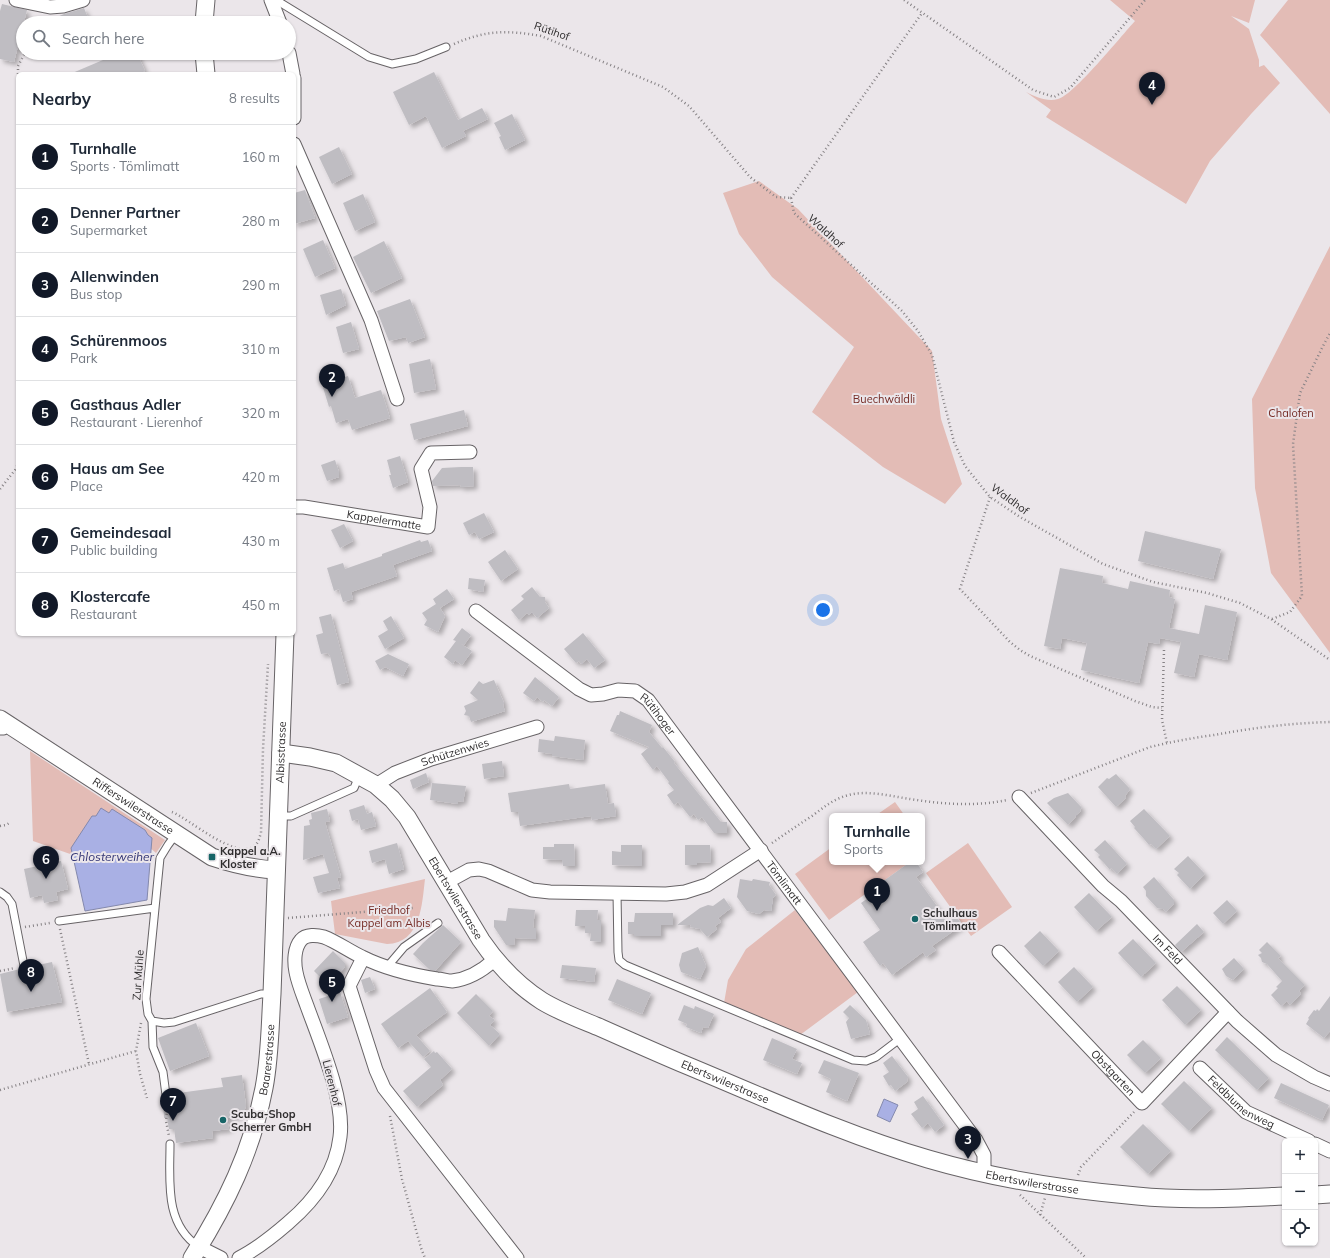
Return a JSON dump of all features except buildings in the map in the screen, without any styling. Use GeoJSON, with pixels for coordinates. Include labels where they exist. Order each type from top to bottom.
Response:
{"type":"FeatureCollection","features":[{"type":"Feature","properties":{"kind":"street"},"geometry":{"type":"LineString","coordinates":[[16,0],[50,7],[83,0]]}},
{"type":"Feature","properties":{"kind":"street"},"geometry":{"type":"LineString","coordinates":[[205,16],[206,0]]}},
{"type":"Feature","properties":{"kind":"street"},"geometry":{"type":"LineString","coordinates":[[271,0],[277,16]]}},
{"type":"Feature","properties":{"kind":"street"},"geometry":{"type":"LineString","coordinates":[[205,60],[206,72]]}},
{"type":"Feature","properties":{"kind":"street"},"geometry":{"type":"LineString","coordinates":[[290,60],[293,72]]}},
{"type":"Feature","properties":{"kind":"street"},"geometry":{"type":"LineString","coordinates":[[296,149],[371,320],[397,399]]}},
{"type":"Feature","properties":{"kind":"street","name":"Kappelermatte"},"geometry":{"type":"LineString","coordinates":[[296,507],[428,527],[430,506],[421,469],[431,453],[470,452]]}},
{"type":"Feature","properties":{"kind":"street","name":"Rütihoger"},"geometry":{"type":"LineString","coordinates":[[476,611],[579,689],[591,695],[603,694],[618,690],[635,691],[648,700],[761,850]]}},
{"type":"Feature","properties":{"kind":"street","name":"Albisstrasse"},"geometry":{"type":"LineString","coordinates":[[276,870],[286,636]]}},
{"type":"Feature","properties":{"kind":"street","name":"Rifferswilerstrasse"},"geometry":{"type":"LineString","coordinates":[[3,725],[212,857],[252,868],[276,870]]}},
{"type":"Feature","properties":{"kind":"street","name":"Schützenwies"},"geometry":{"type":"LineString","coordinates":[[376,785],[395,773],[431,759],[537,726]]}},
{"type":"Feature","properties":{"kind":"street","name":"Ebertswilerstrasse"},"geometry":{"type":"LineString","coordinates":[[281,753],[310,757],[336,763],[376,785],[392,799],[407,817],[494,960],[527,990],[544,1002],[643,1047],[838,1128],[928,1159],[984,1173],[1072,1189],[1138,1196],[1172,1198],[1282,1196]]}},
{"type":"Feature","properties":{"kind":"street","name":"Im Feld"},"geometry":{"type":"LineString","coordinates":[[1019,797],[1103,886],[1121,901],[1228,1012],[1276,1055],[1314,1077],[1330,1084]]}},
{"type":"Feature","properties":{"kind":"street","name":"Tömlimatt"},"geometry":{"type":"LineString","coordinates":[[447,882],[469,870],[479,869],[488,871],[532,890],[550,892],[666,894],[707,885],[761,850],[976,1140],[984,1155],[984,1173]]}},
{"type":"Feature","properties":{"kind":"street","name":"Baarerstrasse"},"geometry":{"type":"LineString","coordinates":[[196,1252],[234,1185],[256,1126],[264,1087],[269,1046],[276,870]]}},
{"type":"Feature","properties":{"kind":"street","name":"Lierenhof"},"geometry":{"type":"LineString","coordinates":[[239,1258],[252,1252],[278,1232],[298,1215],[315,1196],[326,1179],[336,1158],[341,1136],[339,1108],[329,1068],[296,973],[295,954],[297,946],[302,939],[307,936],[324,937],[363,958],[387,967],[427,977],[451,981],[467,978],[480,972],[494,960]]}},
{"type":"Feature","properties":{"kind":"street","name":"Obstgarten"},"geometry":{"type":"LineString","coordinates":[[998,952],[1142,1103],[1228,1012]]}},
{"type":"Feature","properties":{"kind":"street"},"geometry":{"type":"LineString","coordinates":[[363,958],[349,986],[376,1070],[384,1088],[517,1258]]}},
{"type":"Feature","properties":{"kind":"street","name":"Feldblumenweg"},"geometry":{"type":"LineString","coordinates":[[1200,1068],[1246,1112],[1302,1138]]}},
{"type":"Feature","properties":{"kind":"street"},"geometry":{"type":"LineString","coordinates":[[1318,1145],[1330,1151]]}},
{"type":"Feature","properties":{"kind":"street"},"geometry":{"type":"LineString","coordinates":[[1318,1195],[1330,1194]]}},
{"type":"Feature","properties":{"kind":"street"},"geometry":{"type":"LineString","coordinates":[[196,1252],[221,1258]]}},
{"type":"Feature","properties":{"kind":"lane"},"geometry":{"type":"LineString","coordinates":[[276,0],[369,57],[377,60],[392,64],[416,59],[446,47]]}},
{"type":"Feature","properties":{"kind":"lane"},"geometry":{"type":"LineString","coordinates":[[278,816],[291,816],[354,788],[359,775]]}},
{"type":"Feature","properties":{"kind":"lane","name":"Zur Mühle"},"geometry":{"type":"LineString","coordinates":[[152,1021],[148,1014],[146,999],[160,858],[176,834]]}},
{"type":"Feature","properties":{"kind":"lane"},"geometry":{"type":"LineString","coordinates":[[0,892],[7,897],[12,904],[24,966]]}},
{"type":"Feature","properties":{"kind":"lane"},"geometry":{"type":"LineString","coordinates":[[617,893],[618,952],[619,960],[625,964],[853,1060],[866,1061],[876,1057],[901,1038]]}},
{"type":"Feature","properties":{"kind":"lane"},"geometry":{"type":"LineString","coordinates":[[59,921],[155,908]]}},
{"type":"Feature","properties":{"kind":"lane"},"geometry":{"type":"LineString","coordinates":[[387,967],[404,947],[438,923]]}},
{"type":"Feature","properties":{"kind":"lane"},"geometry":{"type":"LineString","coordinates":[[166,1095],[163,1072],[153,1047],[152,1021],[164,1023],[174,1022],[261,994],[272,994]]}},
{"type":"Feature","properties":{"kind":"lane"},"geometry":{"type":"LineString","coordinates":[[170,1144],[170,1190],[176,1220],[196,1252]]}},
{"type":"Feature","properties":{"kind":"path"},"geometry":{"type":"LineString","coordinates":[[904,0],[1033,90],[1054,97],[1070,88],[1145,0]]}},
{"type":"Feature","properties":{"kind":"path"},"geometry":{"type":"LineString","coordinates":[[791,198],[922,13]]}},
{"type":"Feature","properties":{"kind":"path","name":"Rütihof"},"geometry":{"type":"LineString","coordinates":[[446,47],[483,34],[500,31],[520,32],[541,36],[663,86],[689,106],[750,177],[776,197],[791,198]]}},
{"type":"Feature","properties":{"kind":"path"},"geometry":{"type":"LineString","coordinates":[[18,72],[18,66],[21,60]]}},
{"type":"Feature","properties":{"kind":"path","name":"Waldhof"},"geometry":{"type":"LineString","coordinates":[[791,198],[794,213],[902,311],[918,331],[932,355],[954,442],[965,466],[990,497],[1020,517],[1103,564],[1153,582],[1207,593],[1240,603],[1271,619],[1330,660]]}},
{"type":"Feature","properties":{"kind":"path"},"geometry":{"type":"LineString","coordinates":[[1271,619],[1290,612],[1302,596],[1293,444],[1300,393],[1330,333]]}},
{"type":"Feature","properties":{"kind":"path"},"geometry":{"type":"LineString","coordinates":[[0,489],[16,468]]}},
{"type":"Feature","properties":{"kind":"path"},"geometry":{"type":"LineString","coordinates":[[990,497],[960,589],[1010,642],[1030,656],[1135,701],[1152,707],[1162,708]]}},
{"type":"Feature","properties":{"kind":"path"},"geometry":{"type":"LineString","coordinates":[[1164,650],[1162,720],[1167,743]]}},
{"type":"Feature","properties":{"kind":"path"},"geometry":{"type":"LineString","coordinates":[[180,816],[218,841],[231,846],[246,849],[253,848],[258,842],[261,833],[263,749],[268,663]]}},
{"type":"Feature","properties":{"kind":"path"},"geometry":{"type":"LineString","coordinates":[[761,850],[834,801],[849,795],[862,793],[875,794],[940,803],[961,804],[999,801],[1019,797],[1150,747],[1257,727],[1330,722]]}},
{"type":"Feature","properties":{"kind":"path"},"geometry":{"type":"LineString","coordinates":[[0,826],[11,822]]}},
{"type":"Feature","properties":{"kind":"path"},"geometry":{"type":"LineString","coordinates":[[287,918],[413,908]]}},
{"type":"Feature","properties":{"kind":"path"},"geometry":{"type":"LineString","coordinates":[[17,928],[59,921],[89,1064]]}},
{"type":"Feature","properties":{"kind":"path"},"geometry":{"type":"LineString","coordinates":[[0,971],[24,966]]}},
{"type":"Feature","properties":{"kind":"path"},"geometry":{"type":"LineString","coordinates":[[147,1098],[140,1074],[136,1051],[142,1018],[148,1014]]}},
{"type":"Feature","properties":{"kind":"path"},"geometry":{"type":"LineString","coordinates":[[0,1090],[136,1051]]}},
{"type":"Feature","properties":{"kind":"path"},"geometry":{"type":"LineString","coordinates":[[1072,1189],[1081,1167],[1142,1103]]}},
{"type":"Feature","properties":{"kind":"path"},"geometry":{"type":"LineString","coordinates":[[167,1110],[166,1121],[170,1144]]}},
{"type":"Feature","properties":{"kind":"path"},"geometry":{"type":"LineString","coordinates":[[388,1111],[402,1179],[425,1258]]}},
{"type":"Feature","properties":{"kind":"path"},"geometry":{"type":"LineString","coordinates":[[1010,1178],[1014,1190],[1086,1258]]}},
{"type":"Feature","properties":{"kind":"green space"},"geometry":{"type":"Polygon","coordinates":[[[1110,0],[1255,0],[1249,23],[1231,16],[1249,29],[1259,60],[1259,67],[1264,65],[1280,83],[1210,161],[1186,204],[1046,117],[1051,110],[1026,92],[1046,99],[1058,99],[1075,88],[1086,77],[1135,21],[1110,0]]]}},
{"type":"Feature","properties":{"kind":"green space"},"geometry":{"type":"Polygon","coordinates":[[[1288,0],[1330,0],[1330,114],[1260,35],[1288,0]]]}},
{"type":"Feature","properties":{"kind":"green space","name":"Buechwäldli"},"geometry":{"type":"Polygon","coordinates":[[[759,181],[798,209],[932,351],[941,419],[962,484],[945,504],[883,467],[812,412],[854,347],[772,277],[739,234],[723,193],[759,181]]]}},
{"type":"Feature","properties":{"kind":"green space","name":"Chalofen"},"geometry":{"type":"Polygon","coordinates":[[[1330,246],[1330,653],[1271,573],[1255,488],[1252,399],[1330,246]]]}},
{"type":"Feature","properties":{"kind":"green space"},"geometry":{"type":"Polygon","coordinates":[[[30,751],[165,840],[156,853],[111,814],[73,855],[33,841],[30,751]]]}},
{"type":"Feature","properties":{"kind":"green space"},"geometry":{"type":"Polygon","coordinates":[[[895,802],[903,813],[879,813],[895,802]]]}},
{"type":"Feature","properties":{"kind":"green space"},"geometry":{"type":"Polygon","coordinates":[[[968,843],[1012,907],[971,936],[926,873],[968,843]]]}},
{"type":"Feature","properties":{"kind":"green space"},"geometry":{"type":"Polygon","coordinates":[[[829,849],[829,865],[906,865],[829,920],[795,874],[829,849]]]}},
{"type":"Feature","properties":{"kind":"green space","name":"Friedhof Kappel am Albis"},"geometry":{"type":"Polygon","coordinates":[[[425,879],[423,900],[418,920],[413,930],[407,937],[398,942],[387,944],[335,934],[331,901],[425,879]]]}},
{"type":"Feature","properties":{"kind":"green space"},"geometry":{"type":"Polygon","coordinates":[[[795,910],[858,992],[800,1035],[724,1003],[728,980],[746,949],[795,910]]]}},
{"type":"Feature","properties":{"kind":"water","name":"Chlosterweiher"},"geometry":{"type":"Polygon","coordinates":[[[101,808],[109,813],[112,809],[145,830],[152,838],[147,900],[85,911],[71,848],[92,816],[96,816],[101,808]]]}},
{"type":"Feature","properties":{"kind":"water"},"geometry":{"type":"Polygon","coordinates":[[[884,1099],[898,1105],[890,1122],[877,1116],[884,1099]]]}},
{"type":"Feature","properties":{"kind":"place","name":"Schürenmoos"},"geometry":{"type":"Point","coordinates":[1152,105]}},
{"type":"Feature","properties":{"kind":"place","name":"Denner Partner"},"geometry":{"type":"Point","coordinates":[332,397]}},
{"type":"Feature","properties":{"kind":"place","name":"Kappel a.A. Kloster"},"geometry":{"type":"Point","coordinates":[212,857]}},
{"type":"Feature","properties":{"kind":"place","name":"Haus am See"},"geometry":{"type":"Point","coordinates":[46,879]}},
{"type":"Feature","properties":{"kind":"place","name":"Turnhalle"},"geometry":{"type":"Point","coordinates":[877,911]}},
{"type":"Feature","properties":{"kind":"place","name":"Schulhaus Tömlimatt"},"geometry":{"type":"Point","coordinates":[915,919]}},
{"type":"Feature","properties":{"kind":"place","name":"Klostercafe"},"geometry":{"type":"Point","coordinates":[31,992]}},
{"type":"Feature","properties":{"kind":"place","name":"Gasthaus Adler"},"geometry":{"type":"Point","coordinates":[332,1002]}},
{"type":"Feature","properties":{"kind":"place","name":"Scuba-Shop Scherrer GmbH"},"geometry":{"type":"Point","coordinates":[223,1120]}},
{"type":"Feature","properties":{"kind":"place","name":"Gemeindesaal"},"geometry":{"type":"Point","coordinates":[173,1121]}},
{"type":"Feature","properties":{"kind":"place","name":"Allenwinden"},"geometry":{"type":"Point","coordinates":[968,1159]}}]}
